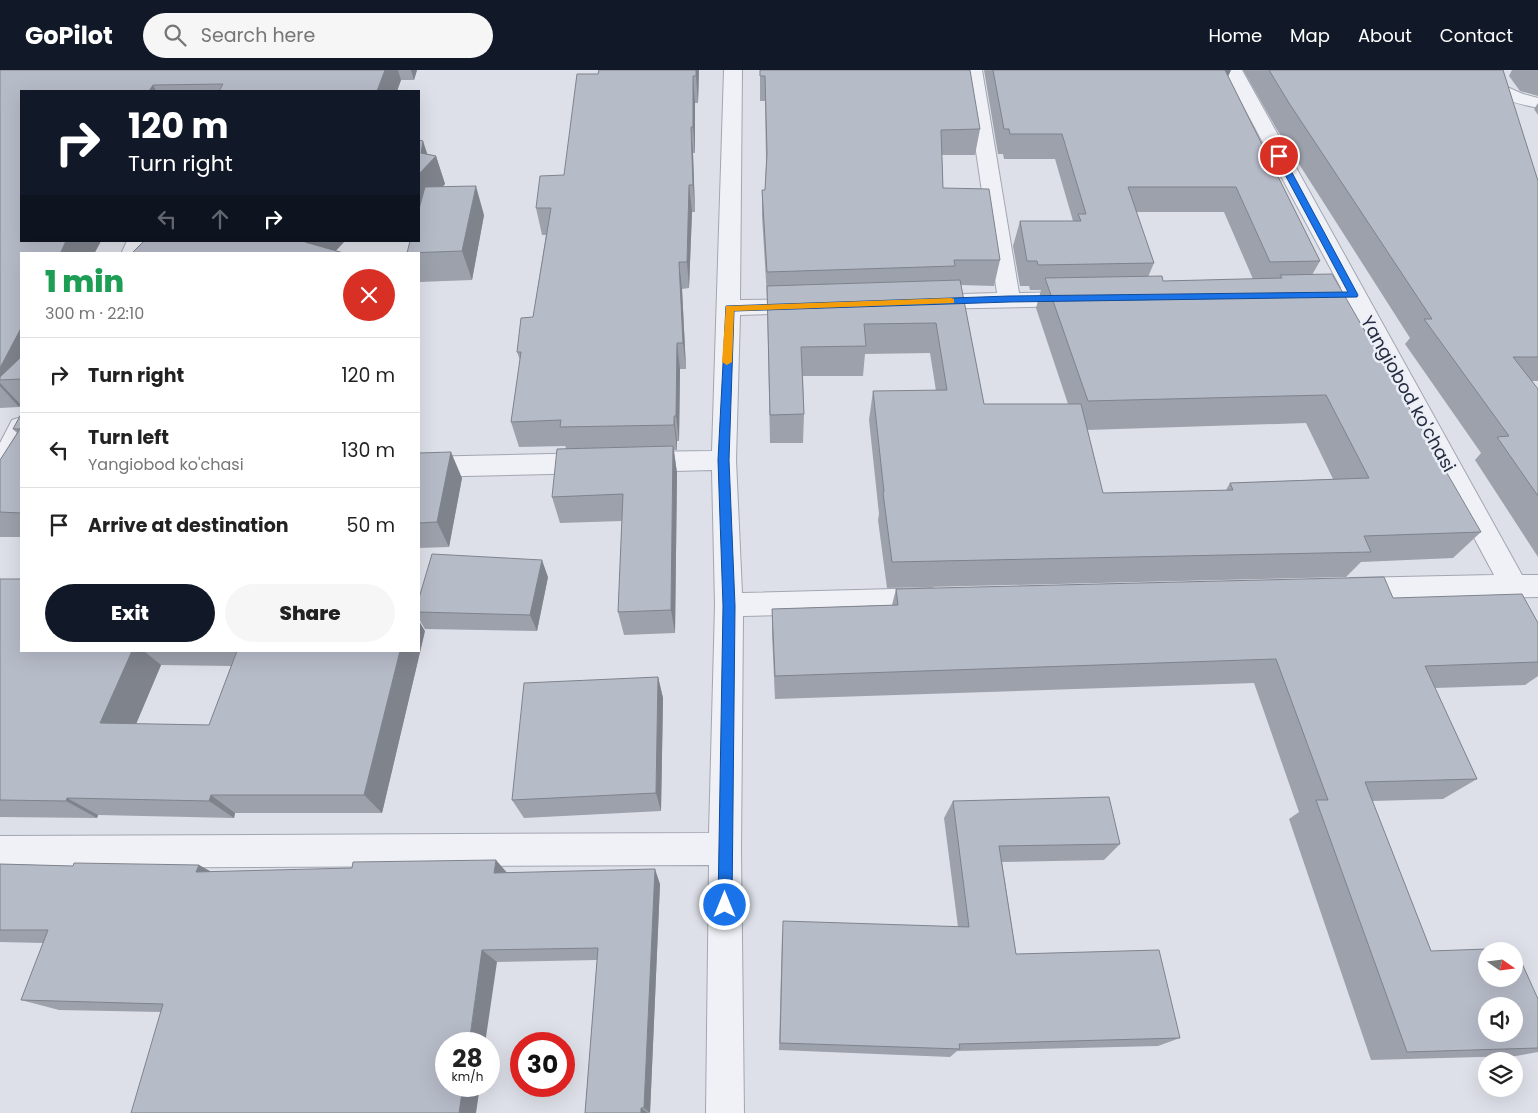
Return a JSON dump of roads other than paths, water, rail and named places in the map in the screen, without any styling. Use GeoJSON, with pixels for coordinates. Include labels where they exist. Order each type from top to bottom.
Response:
{"type":"FeatureCollection","features":[{"type":"Feature","properties":{"kind":"street"},"geometry":{"type":"LineString","coordinates":[[725,1113],[725,849],[729,606],[724,460],[733,70]]}},
{"type":"Feature","properties":{"kind":"street"},"geometry":{"type":"LineString","coordinates":[[973,70],[1009,299]]}},
{"type":"Feature","properties":{"kind":"street","name":"Yangiobod ko'chasi"},"geometry":{"type":"LineString","coordinates":[[1233,70],[1354,295],[1526,586]]}},
{"type":"Feature","properties":{"kind":"street"},"geometry":{"type":"LineString","coordinates":[[1478,70],[1492,87],[1517,98],[1538,103]]}},
{"type":"Feature","properties":{"kind":"street"},"geometry":{"type":"LineString","coordinates":[[1285,296],[1354,295]]}},
{"type":"Feature","properties":{"kind":"street"},"geometry":{"type":"LineString","coordinates":[[909,302],[1098,298]]}},
{"type":"Feature","properties":{"kind":"street"},"geometry":{"type":"LineString","coordinates":[[729,308],[829,305]]}},
{"type":"Feature","properties":{"kind":"street"},"geometry":{"type":"LineString","coordinates":[[13,429],[0,468],[20,470]]}},
{"type":"Feature","properties":{"kind":"street"},"geometry":{"type":"LineString","coordinates":[[420,467],[724,460]]}},
{"type":"Feature","properties":{"kind":"street"},"geometry":{"type":"LineString","coordinates":[[1325,590],[1526,586]]}},
{"type":"Feature","properties":{"kind":"street"},"geometry":{"type":"LineString","coordinates":[[729,606],[957,600]]}},
{"type":"Feature","properties":{"kind":"street"},"geometry":{"type":"LineString","coordinates":[[0,852],[725,849]]}}]}
